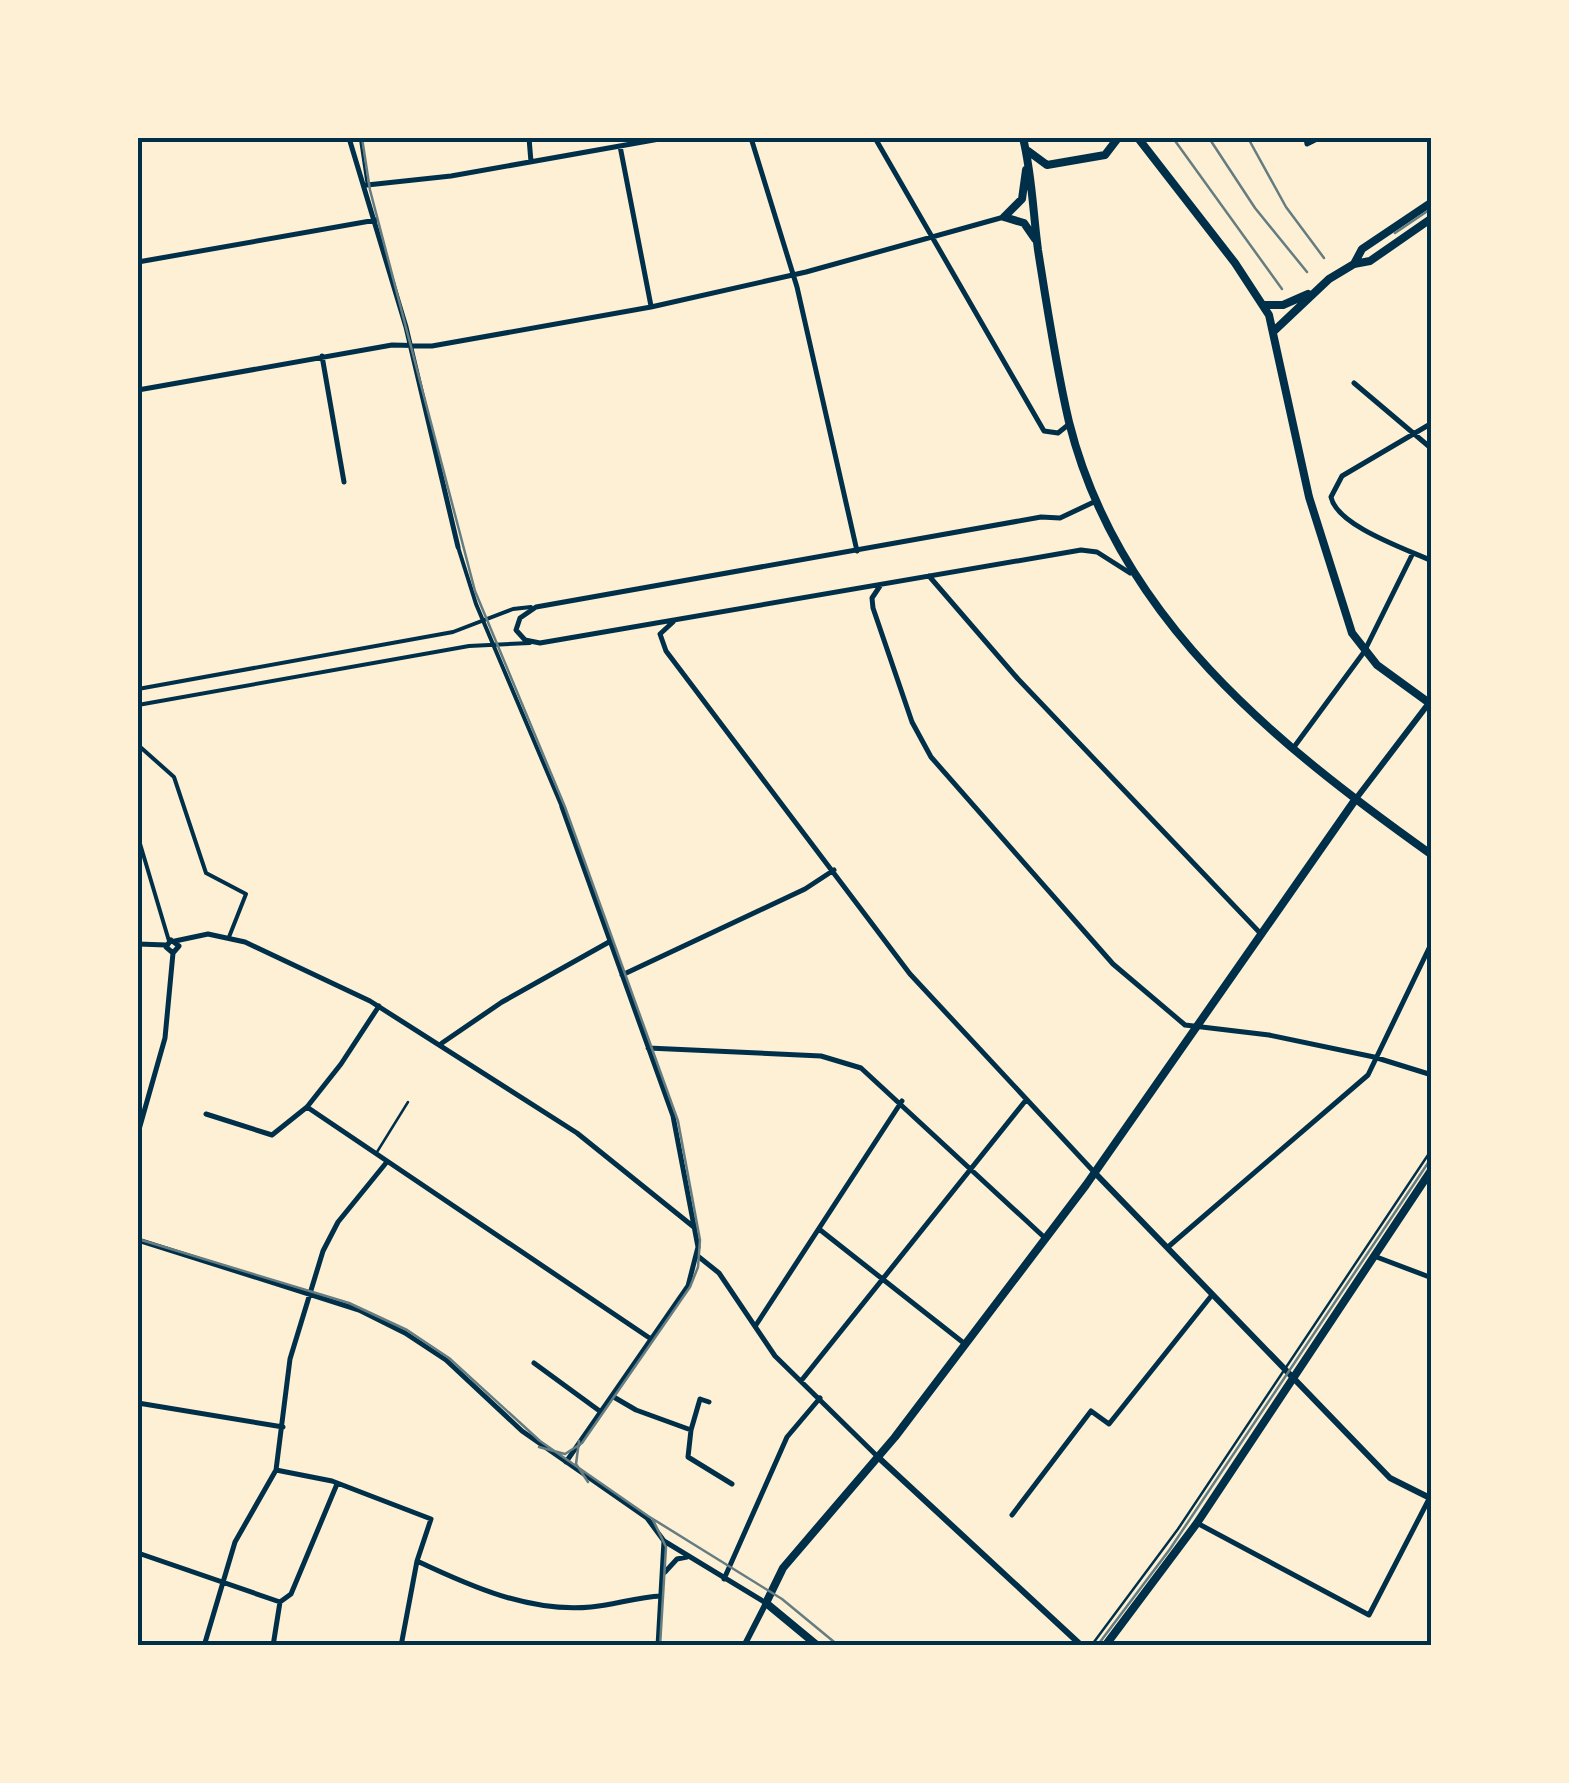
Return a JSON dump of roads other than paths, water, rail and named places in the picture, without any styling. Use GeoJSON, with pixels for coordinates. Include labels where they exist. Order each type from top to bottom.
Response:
{"type":"FeatureCollection","features":[{"type":"Feature","properties":{"kind":"main road"},"geometry":{"type":"LineString","coordinates":[[1024,142],[1047,165],[1105,155],[1118,138]]}},
{"type":"Feature","properties":{"kind":"main road"},"geometry":{"type":"LineString","coordinates":[[1138,138],[1264,305],[1274,330],[1313,512],[1340,604],[1364,652],[1430,702]]}},
{"type":"Feature","properties":{"kind":"main road"},"geometry":{"type":"LineString","coordinates":[[1024,142],[1038,249],[1070,423],[1102,518],[1130,572],[1176,632],[1293,750],[1429,853]]}},
{"type":"Feature","properties":{"kind":"main road"},"geometry":{"type":"LineString","coordinates":[[1028,162],[1022,200],[1004,217],[1028,227],[1038,249]]}},
{"type":"Feature","properties":{"kind":"main road"},"geometry":{"type":"LineString","coordinates":[[1354,264],[1362,250],[1432,202]]}},
{"type":"Feature","properties":{"kind":"main road"},"geometry":{"type":"LineString","coordinates":[[1264,305],[1283,305],[1316,289],[1354,264],[1370,261],[1432,218]]}},
{"type":"Feature","properties":{"kind":"main road"},"geometry":{"type":"LineString","coordinates":[[1274,330],[1316,289]]}},
{"type":"Feature","properties":{"kind":"main road"},"geometry":{"type":"LineString","coordinates":[[818,1646],[766,1603],[782,1568],[879,1458],[1046,1238],[1355,800]]}},
{"type":"Feature","properties":{"kind":"main road"},"geometry":{"type":"LineString","coordinates":[[1105,1646],[1197,1524],[1432,1170]]}},
{"type":"Feature","properties":{"kind":"street"},"geometry":{"type":"LineString","coordinates":[[349,138],[358,174],[367,185],[411,344],[472,592],[562,806],[648,1048],[682,1148],[696,1228],[698,1256],[688,1286],[566,1462]]}},
{"type":"Feature","properties":{"kind":"street"},"geometry":{"type":"LineString","coordinates":[[529,138],[531,162]]}},
{"type":"Feature","properties":{"kind":"street"},"geometry":{"type":"LineString","coordinates":[[367,185],[665,138]]}},
{"type":"Feature","properties":{"kind":"street"},"geometry":{"type":"LineString","coordinates":[[750,138],[808,330],[857,551]]}},
{"type":"Feature","properties":{"kind":"street"},"geometry":{"type":"LineString","coordinates":[[875,138],[1044,431],[1058,433],[1070,423]]}},
{"type":"Feature","properties":{"kind":"street"},"geometry":{"type":"LineString","coordinates":[[1307,141],[1320,138]]}},
{"type":"Feature","properties":{"kind":"street"},"geometry":{"type":"LineString","coordinates":[[620,146],[651,307]]}},
{"type":"Feature","properties":{"kind":"street"},"geometry":{"type":"LineString","coordinates":[[138,390],[322,356],[411,344],[432,346],[651,307],[793,275],[1004,217]]}},
{"type":"Feature","properties":{"kind":"street"},"geometry":{"type":"LineString","coordinates":[[138,262],[376,220]]}},
{"type":"Feature","properties":{"kind":"street"},"geometry":{"type":"LineString","coordinates":[[322,356],[344,482]]}},
{"type":"Feature","properties":{"kind":"street"},"geometry":{"type":"LineString","coordinates":[[1354,383],[1432,449]]}},
{"type":"Feature","properties":{"kind":"street"},"geometry":{"type":"LineString","coordinates":[[1432,423],[1342,476],[1332,490],[1332,502],[1341,516],[1432,562]]}},
{"type":"Feature","properties":{"kind":"street"},"geometry":{"type":"LineString","coordinates":[[138,689],[453,632],[513,609],[1041,517],[1060,518],[1096,501]]}},
{"type":"Feature","properties":{"kind":"street"},"geometry":{"type":"LineString","coordinates":[[138,705],[494,645],[540,643],[1082,550],[1097,552],[1130,572]]}},
{"type":"Feature","properties":{"kind":"street"},"geometry":{"type":"LineString","coordinates":[[1293,750],[1364,652],[1413,552]]}},
{"type":"Feature","properties":{"kind":"street"},"geometry":{"type":"LineString","coordinates":[[929,576],[1018,679],[1262,935]]}},
{"type":"Feature","properties":{"kind":"street"},"geometry":{"type":"LineString","coordinates":[[882,584],[874,593],[873,608],[912,722],[932,757],[1112,964],[1185,1025],[1374,1057],[1432,1075]]}},
{"type":"Feature","properties":{"kind":"street"},"geometry":{"type":"LineString","coordinates":[[536,607],[517,621],[516,630],[525,640],[540,643]]}},
{"type":"Feature","properties":{"kind":"street"},"geometry":{"type":"LineString","coordinates":[[686,618],[662,631],[662,646],[910,974],[1390,1478],[1431,1499],[1369,1616],[1197,1524]]}},
{"type":"Feature","properties":{"kind":"street"},"geometry":{"type":"LineString","coordinates":[[229,672],[231,688]]}},
{"type":"Feature","properties":{"kind":"street"},"geometry":{"type":"LineString","coordinates":[[1355,800],[1430,702]]}},
{"type":"Feature","properties":{"kind":"street"},"geometry":{"type":"LineString","coordinates":[[138,745],[174,777],[206,873],[246,894],[230,937]]}},
{"type":"Feature","properties":{"kind":"street"},"geometry":{"type":"LineString","coordinates":[[138,837],[173,953],[165,1038],[138,1133]]}},
{"type":"Feature","properties":{"kind":"street"},"geometry":{"type":"LineString","coordinates":[[620,976],[806,889],[834,870]]}},
{"type":"Feature","properties":{"kind":"street"},"geometry":{"type":"LineString","coordinates":[[138,944],[203,934],[230,937],[314,971],[442,1043],[577,1133],[696,1228]]}},
{"type":"Feature","properties":{"kind":"street"},"geometry":{"type":"LineString","coordinates":[[170,942],[179,948],[173,953]]}},
{"type":"Feature","properties":{"kind":"street"},"geometry":{"type":"LineString","coordinates":[[442,1043],[502,1002],[609,942]]}},
{"type":"Feature","properties":{"kind":"street"},"geometry":{"type":"LineString","coordinates":[[1168,1247],[1368,1076],[1432,942]]}},
{"type":"Feature","properties":{"kind":"street"},"geometry":{"type":"LineString","coordinates":[[206,1114],[272,1135],[306,1106],[342,1064],[379,1006]]}},
{"type":"Feature","properties":{"kind":"street"},"geometry":{"type":"LineString","coordinates":[[648,1048],[838,1060],[866,1071],[1046,1238]]}},
{"type":"Feature","properties":{"kind":"street"},"geometry":{"type":"LineString","coordinates":[[801,1382],[1026,1100]]}},
{"type":"Feature","properties":{"kind":"street"},"geometry":{"type":"LineString","coordinates":[[755,1326],[902,1101]]}},
{"type":"Feature","properties":{"kind":"street"},"geometry":{"type":"LineString","coordinates":[[306,1106],[651,1339]]}},
{"type":"Feature","properties":{"kind":"street"},"geometry":{"type":"LineString","coordinates":[[204,1646],[220,1581],[235,1542],[276,1470],[290,1359],[308,1292],[334,1227],[386,1163]]}},
{"type":"Feature","properties":{"kind":"street"},"geometry":{"type":"LineString","coordinates":[[819,1229],[965,1344]]}},
{"type":"Feature","properties":{"kind":"street"},"geometry":{"type":"LineString","coordinates":[[138,1240],[366,1313],[438,1354],[511,1422],[647,1518],[664,1541],[766,1603],[744,1646]]}},
{"type":"Feature","properties":{"kind":"street"},"geometry":{"type":"LineString","coordinates":[[698,1256],[718,1273],[775,1356],[1082,1646]]}},
{"type":"Feature","properties":{"kind":"street"},"geometry":{"type":"LineString","coordinates":[[1374,1256],[1432,1278]]}},
{"type":"Feature","properties":{"kind":"street"},"geometry":{"type":"LineString","coordinates":[[1012,1515],[1091,1411],[1109,1424],[1212,1295]]}},
{"type":"Feature","properties":{"kind":"street"},"geometry":{"type":"LineString","coordinates":[[534,1363],[601,1412]]}},
{"type":"Feature","properties":{"kind":"street"},"geometry":{"type":"LineString","coordinates":[[612,1396],[636,1410],[691,1430]]}},
{"type":"Feature","properties":{"kind":"street"},"geometry":{"type":"LineString","coordinates":[[724,1579],[787,1437],[820,1398]]}},
{"type":"Feature","properties":{"kind":"street"},"geometry":{"type":"LineString","coordinates":[[708,1402],[700,1399],[688,1457],[732,1484]]}},
{"type":"Feature","properties":{"kind":"street"},"geometry":{"type":"LineString","coordinates":[[138,1403],[282,1427]]}},
{"type":"Feature","properties":{"kind":"street"},"geometry":{"type":"LineString","coordinates":[[276,1470],[338,1484],[431,1519],[417,1560],[401,1646]]}},
{"type":"Feature","properties":{"kind":"street"},"geometry":{"type":"LineString","coordinates":[[273,1646],[280,1602],[291,1594],[338,1484]]}},
{"type":"Feature","properties":{"kind":"street"},"geometry":{"type":"LineString","coordinates":[[658,1646],[664,1541]]}},
{"type":"Feature","properties":{"kind":"street"},"geometry":{"type":"LineString","coordinates":[[138,1553],[280,1602]]}},
{"type":"Feature","properties":{"kind":"street"},"geometry":{"type":"LineString","coordinates":[[662,1579],[677,1559],[690,1558]]}},
{"type":"Feature","properties":{"kind":"street"},"geometry":{"type":"LineString","coordinates":[[417,1560],[455,1580],[542,1606],[592,1607],[661,1596]]}},
{"type":"Feature","properties":{"kind":"lane"},"geometry":{"type":"LineString","coordinates":[[360,138],[367,185]]}},
{"type":"Feature","properties":{"kind":"lane"},"geometry":{"type":"LineString","coordinates":[[376,1154],[408,1102]]}},
{"type":"Feature","properties":{"kind":"lane"},"geometry":{"type":"LineString","coordinates":[[1091,1646],[1167,1544],[1432,1149]]}},
{"type":"Feature","properties":{"kind":"tram line"},"geometry":{"type":"LineString","coordinates":[[362,138],[370,190],[475,591],[565,807],[678,1121],[700,1240],[698,1267],[690,1287],[582,1443],[565,1454],[539,1447]]}},
{"type":"Feature","properties":{"kind":"tram line"},"geometry":{"type":"LineString","coordinates":[[1395,233],[1432,208]]}},
{"type":"Feature","properties":{"kind":"tram line"},"geometry":{"type":"LineString","coordinates":[[1097,1646],[1170,1549],[1432,1157]]}},
{"type":"Feature","properties":{"kind":"tram line"},"geometry":{"type":"LineString","coordinates":[[138,1239],[349,1303],[407,1330],[449,1358],[540,1441],[648,1516],[782,1599],[839,1646]]}},
{"type":"Feature","properties":{"kind":"tram line"},"geometry":{"type":"LineString","coordinates":[[579,1441],[576,1464],[588,1482]]}},
{"type":"Feature","properties":{"kind":"tram line"},"geometry":{"type":"LineString","coordinates":[[653,1520],[666,1547],[660,1646]]}},
{"type":"Feature","properties":{"kind":"railway"},"geometry":{"type":"LineString","coordinates":[[1173,138],[1282,289]]}},
{"type":"Feature","properties":{"kind":"railway"},"geometry":{"type":"LineString","coordinates":[[1209,138],[1255,208],[1307,272]]}},
{"type":"Feature","properties":{"kind":"railway"},"geometry":{"type":"LineString","coordinates":[[1248,138],[1286,207],[1324,258]]}}]}
